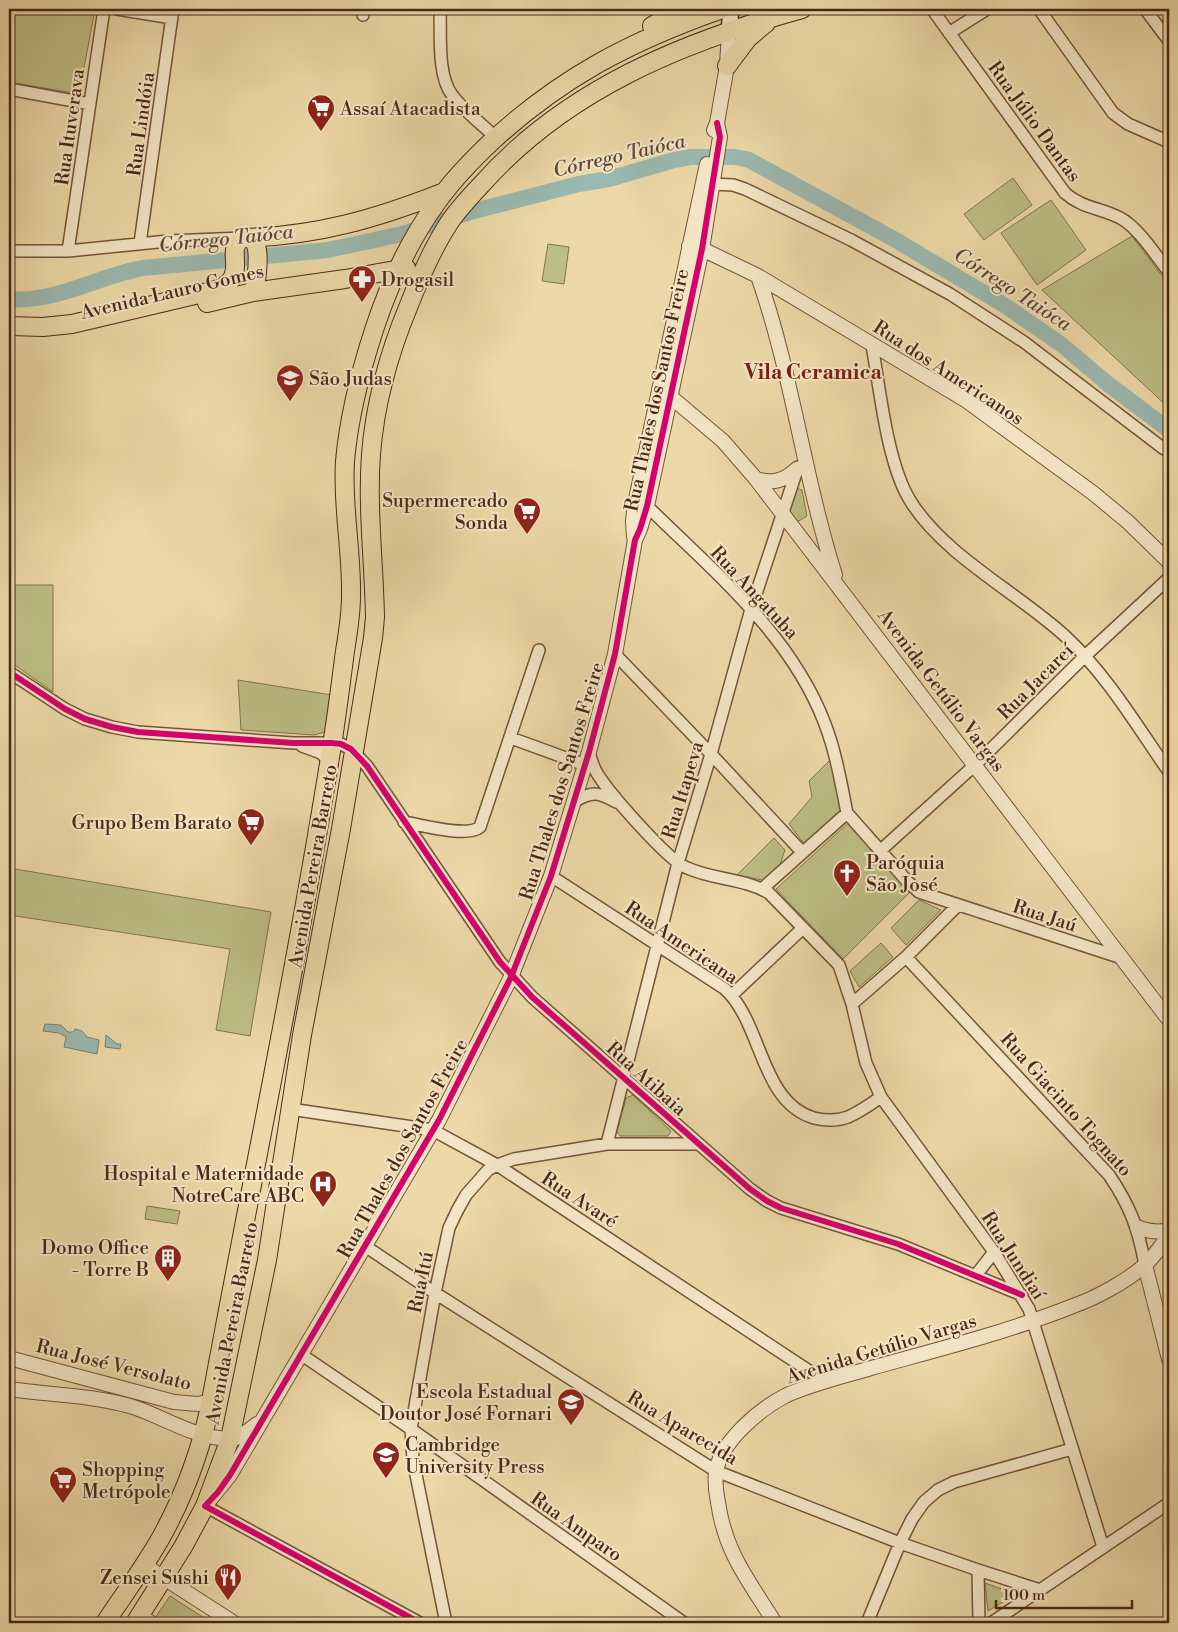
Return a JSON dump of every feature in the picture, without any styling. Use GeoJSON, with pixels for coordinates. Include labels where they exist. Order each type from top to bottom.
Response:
{"type":"FeatureCollection","features":[{"type":"Feature","properties":{"kind":"main road"},"geometry":{"type":"LineString","coordinates":[[606,58],[643,31],[682,9]]}},
{"type":"Feature","properties":{"kind":"main road","name":"Avenida Pereira Barreto"},"geometry":{"type":"LineString","coordinates":[[105,1623],[144,1564],[173,1514],[191,1471],[211,1401],[281,1030],[332,743],[351,602],[344,485],[349,428],[361,373],[385,297],[414,239],[444,192],[475,158],[541,99],[574,76],[642,40],[721,9]]}},
{"type":"Feature","properties":{"kind":"main road"},"geometry":{"type":"LineString","coordinates":[[721,9],[729,31]]}},
{"type":"Feature","properties":{"kind":"main road","name":"Rua Thales dos Santos Freire"},"geometry":{"type":"LineString","coordinates":[[729,31],[731,9]]}},
{"type":"Feature","properties":{"kind":"main road","name":"Avenida Pereira Barreto"},"geometry":{"type":"LineString","coordinates":[[142,1621],[205,1506],[230,1439],[267,1260],[290,1109],[354,752],[375,617],[370,494],[371,453],[374,425],[392,346],[426,263],[438,241],[459,210],[517,148],[578,102],[621,76],[669,53],[729,31],[802,9]]}},
{"type":"Feature","properties":{"kind":"main road"},"geometry":{"type":"LineString","coordinates":[[727,66],[748,38],[757,29],[777,16]]}},
{"type":"Feature","properties":{"kind":"main road","name":"Avenida Lauro Gomes"},"geometry":{"type":"LineString","coordinates":[[9,326],[43,327],[72,324],[207,292],[228,285],[244,252],[299,234],[342,226],[394,212],[444,192]]}},
{"type":"Feature","properties":{"kind":"main road"},"geometry":{"type":"LineString","coordinates":[[244,252],[256,285],[253,292]]}},
{"type":"Feature","properties":{"kind":"main road","name":"Avenida Lauro Gomes"},"geometry":{"type":"LineString","coordinates":[[9,339],[50,338],[85,334],[253,292],[345,279],[426,263]]}},
{"type":"Feature","properties":{"kind":"main road","name":"Avenida Lauro Gomes"},"geometry":{"type":"LineString","coordinates":[[345,279],[363,283],[385,297]]}},
{"type":"Feature","properties":{"kind":"street","name":"Rua Ituverava"},"geometry":{"type":"LineString","coordinates":[[68,251],[104,9]]}},
{"type":"Feature","properties":{"kind":"street"},"geometry":{"type":"LineString","coordinates":[[117,9],[173,13]]}},
{"type":"Feature","properties":{"kind":"street"},"geometry":{"type":"LineString","coordinates":[[440,9],[443,74],[447,87],[452,97],[496,138]]}},
{"type":"Feature","properties":{"kind":"street","name":"Rua Júlio Dantas"},"geometry":{"type":"LineString","coordinates":[[932,9],[1065,194],[1079,204],[1112,214],[1124,220],[1169,272]]}},
{"type":"Feature","properties":{"kind":"street"},"geometry":{"type":"LineString","coordinates":[[949,33],[987,9]]}},
{"type":"Feature","properties":{"kind":"street"},"geometry":{"type":"LineString","coordinates":[[1039,9],[1113,113],[1128,124],[1169,142]]}},
{"type":"Feature","properties":{"kind":"street"},"geometry":{"type":"LineString","coordinates":[[1145,9],[1169,41]]}},
{"type":"Feature","properties":{"kind":"street","name":"Rua Lindóia"},"geometry":{"type":"LineString","coordinates":[[140,243],[173,13]]}},
{"type":"Feature","properties":{"kind":"street","name":"Rua Thales dos Santos Freire"},"geometry":{"type":"LineString","coordinates":[[205,1506],[230,1475],[302,1355],[432,1130],[512,977],[550,876],[587,758],[615,654],[635,540],[633,521],[641,505],[671,397],[727,66],[729,31]]}},
{"type":"Feature","properties":{"kind":"street"},"geometry":{"type":"LineString","coordinates":[[9,89],[90,104]]}},
{"type":"Feature","properties":{"kind":"street","name":"Rua Thales dos Santos Freire"},"geometry":{"type":"LineString","coordinates":[[641,505],[663,373],[712,184],[711,162]]}},
{"type":"Feature","properties":{"kind":"street"},"geometry":{"type":"LineString","coordinates":[[712,184],[733,185],[746,189],[851,240],[950,294],[1024,342],[1164,449]]}},
{"type":"Feature","properties":{"kind":"street","name":"Avenida Lauro Gomes"},"geometry":{"type":"LineString","coordinates":[[9,251],[68,251],[140,243],[208,239],[244,252]]}},
{"type":"Feature","properties":{"kind":"street","name":"Rua dos Americanos"},"geometry":{"type":"LineString","coordinates":[[695,247],[758,276],[967,401],[1093,492],[1128,522],[1169,562]]}},
{"type":"Feature","properties":{"kind":"street"},"geometry":{"type":"LineString","coordinates":[[758,276],[771,312],[821,530],[838,586]]}},
{"type":"Feature","properties":{"kind":"street"},"geometry":{"type":"LineString","coordinates":[[771,312],[783,301],[798,299]]}},
{"type":"Feature","properties":{"kind":"street"},"geometry":{"type":"LineString","coordinates":[[872,344],[889,442],[900,483],[911,503],[951,548],[1042,616],[1085,656],[1169,772]]}},
{"type":"Feature","properties":{"kind":"street"},"geometry":{"type":"LineString","coordinates":[[663,373],[664,382],[671,397]]}},
{"type":"Feature","properties":{"kind":"street","name":"Avenida Getúlio Vargas"},"geometry":{"type":"LineString","coordinates":[[671,397],[723,441],[756,479],[1169,1020]]}},
{"type":"Feature","properties":{"kind":"street","name":"Rua Itapeva"},"geometry":{"type":"LineString","coordinates":[[607,1144],[678,863],[712,754],[752,609],[803,450]]}},
{"type":"Feature","properties":{"kind":"street"},"geometry":{"type":"LineString","coordinates":[[756,479],[776,482],[797,470]]}},
{"type":"Feature","properties":{"kind":"street","name":"Rua Angatuba"},"geometry":{"type":"LineString","coordinates":[[641,505],[752,609],[795,664],[813,697],[830,739],[847,813]]}},
{"type":"Feature","properties":{"kind":"street","name":"Rua Jacareí"},"geometry":{"type":"LineString","coordinates":[[881,850],[975,765],[1085,656],[1169,578]]}},
{"type":"Feature","properties":{"kind":"street"},"geometry":{"type":"LineString","coordinates":[[404,822],[464,832],[477,830],[483,821],[539,650]]}},
{"type":"Feature","properties":{"kind":"street"},"geometry":{"type":"LineString","coordinates":[[615,654],[712,754],[802,852]]}},
{"type":"Feature","properties":{"kind":"street"},"geometry":{"type":"LineString","coordinates":[[9,672],[65,709],[85,719],[112,727],[138,732],[293,743],[332,743],[345,746],[354,752]]}},
{"type":"Feature","properties":{"kind":"street"},"geometry":{"type":"LineString","coordinates":[[511,738],[587,758],[598,776],[622,805],[678,863],[700,873],[762,889],[847,813]]}},
{"type":"Feature","properties":{"kind":"street"},"geometry":{"type":"LineString","coordinates":[[293,743],[317,751],[329,762]]}},
{"type":"Feature","properties":{"kind":"street","name":"Rua Atibaia"},"geometry":{"type":"LineString","coordinates":[[354,752],[367,766],[512,977],[532,998],[750,1189],[780,1208],[882,1238],[1022,1295]]}},
{"type":"Feature","properties":{"kind":"street"},"geometry":{"type":"LineString","coordinates":[[574,801],[585,795],[595,794],[606,796],[622,805]]}},
{"type":"Feature","properties":{"kind":"street","name":"Rua Jaú"},"geometry":{"type":"LineString","coordinates":[[847,813],[919,892],[1122,958]]}},
{"type":"Feature","properties":{"kind":"street","name":"Rua Americana"},"geometry":{"type":"LineString","coordinates":[[550,876],[708,976],[732,995],[743,1010],[780,1094],[798,1111],[818,1119],[839,1120],[859,1112],[881,1097]]}},
{"type":"Feature","properties":{"kind":"street","name":"Rua Jundiaí"},"geometry":{"type":"LineString","coordinates":[[762,889],[769,893],[839,965],[852,1004],[866,1063],[881,1097],[994,1252],[1022,1295],[1034,1320],[1103,1547]]}},
{"type":"Feature","properties":{"kind":"street"},"geometry":{"type":"LineString","coordinates":[[852,1004],[906,957],[958,905]]}},
{"type":"Feature","properties":{"kind":"street"},"geometry":{"type":"LineString","coordinates":[[732,995],[804,928]]}},
{"type":"Feature","properties":{"kind":"street","name":"Rua Giacinto Tognato"},"geometry":{"type":"LineString","coordinates":[[906,957],[1109,1175],[1125,1198],[1137,1226],[1169,1359]]}},
{"type":"Feature","properties":{"kind":"street","name":"Rua Avaré"},"geometry":{"type":"LineString","coordinates":[[290,1109],[432,1130],[497,1165],[826,1382]]}},
{"type":"Feature","properties":{"kind":"street","name":"Rua Itú"},"geometry":{"type":"LineString","coordinates":[[446,1623],[413,1460],[411,1430],[435,1293],[450,1228],[457,1211],[466,1195],[488,1170],[514,1159],[607,1144],[698,1144]]}},
{"type":"Feature","properties":{"kind":"street"},"geometry":{"type":"LineString","coordinates":[[1137,1226],[1163,1232],[1169,1230]]}},
{"type":"Feature","properties":{"kind":"street","name":"Avenida Getúlio Vargas"},"geometry":{"type":"LineString","coordinates":[[774,1623],[730,1550],[720,1519],[716,1492],[716,1471],[723,1454],[738,1432],[761,1410],[787,1395],[1075,1306],[1110,1289],[1145,1265],[1169,1236]]}},
{"type":"Feature","properties":{"kind":"street","name":"Rua Aparecida"},"geometry":{"type":"LineString","coordinates":[[365,1246],[435,1293],[716,1471],[900,1543],[1040,1590]]}},
{"type":"Feature","properties":{"kind":"street"},"geometry":{"type":"LineString","coordinates":[[976,1275],[994,1252]]}},
{"type":"Feature","properties":{"kind":"street","name":"Rua Amparo"},"geometry":{"type":"LineString","coordinates":[[302,1355],[684,1623]]}},
{"type":"Feature","properties":{"kind":"street","name":"Rua José Versolato"},"geometry":{"type":"LineString","coordinates":[[9,1358],[75,1374],[174,1402],[198,1404],[211,1401]]}},
{"type":"Feature","properties":{"kind":"street"},"geometry":{"type":"LineString","coordinates":[[9,1363],[27,1362]]}},
{"type":"Feature","properties":{"kind":"street"},"geometry":{"type":"LineString","coordinates":[[26,1391],[38,1388],[71,1388],[75,1385],[75,1374]]}},
{"type":"Feature","properties":{"kind":"street","name":"Rua José Versolato"},"geometry":{"type":"LineString","coordinates":[[9,1389],[116,1403],[149,1413],[190,1431],[230,1439]]}},
{"type":"Feature","properties":{"kind":"street"},"geometry":{"type":"LineString","coordinates":[[230,1439],[241,1436],[263,1419]]}},
{"type":"Feature","properties":{"kind":"street"},"geometry":{"type":"LineString","coordinates":[[867,1623],[900,1543],[924,1502],[938,1490],[954,1482],[1072,1449]]}},
{"type":"Feature","properties":{"kind":"street"},"geometry":{"type":"LineString","coordinates":[[991,1623],[1169,1503]]}},
{"type":"Feature","properties":{"kind":"street"},"geometry":{"type":"LineString","coordinates":[[205,1506],[420,1623]]}},
{"type":"Feature","properties":{"kind":"street"},"geometry":{"type":"LineString","coordinates":[[144,1564],[229,1621]]}},
{"type":"Feature","properties":{"kind":"street"},"geometry":{"type":"LineString","coordinates":[[978,1570],[979,1623]]}},
{"type":"Feature","properties":{"kind":"green space"},"geometry":{"type":"Polygon","coordinates":[[[9,9],[60,9],[94,15],[79,94],[9,82],[9,9]]]}},
{"type":"Feature","properties":{"kind":"green space"},"geometry":{"type":"Polygon","coordinates":[[[1013,178],[1032,205],[984,240],[964,214],[1013,178]]]}},
{"type":"Feature","properties":{"kind":"green space"},"geometry":{"type":"Polygon","coordinates":[[[1051,200],[1086,250],[1037,285],[1001,233],[1051,200]]]}},
{"type":"Feature","properties":{"kind":"green space"},"geometry":{"type":"Polygon","coordinates":[[[1132,236],[1169,285],[1169,408],[1042,290],[1132,236]]]}},
{"type":"Feature","properties":{"kind":"green space"},"geometry":{"type":"Polygon","coordinates":[[[548,244],[569,247],[564,284],[542,281],[548,244]]]}},
{"type":"Feature","properties":{"kind":"green space"},"geometry":{"type":"Polygon","coordinates":[[[796,488],[802,490],[807,516],[797,522],[790,514],[789,501],[796,488]]]}},
{"type":"Feature","properties":{"kind":"green space"},"geometry":{"type":"Polygon","coordinates":[[[9,585],[53,585],[53,692],[9,661],[9,585]]]}},
{"type":"Feature","properties":{"kind":"green space"},"geometry":{"type":"Polygon","coordinates":[[[238,680],[332,695],[325,732],[314,735],[241,730],[238,680]]]}},
{"type":"Feature","properties":{"kind":"green space"},"geometry":{"type":"Polygon","coordinates":[[[831,759],[842,812],[805,845],[789,824],[812,797],[809,781],[831,759]]]}},
{"type":"Feature","properties":{"kind":"green space"},"geometry":{"type":"Polygon","coordinates":[[[848,823],[911,891],[843,959],[776,889],[848,823]]]}},
{"type":"Feature","properties":{"kind":"green space"},"geometry":{"type":"Polygon","coordinates":[[[774,838],[785,850],[778,870],[767,881],[737,875],[774,838]]]}},
{"type":"Feature","properties":{"kind":"green space"},"geometry":{"type":"Polygon","coordinates":[[[9,868],[271,912],[250,1036],[216,1030],[230,949],[9,915],[9,868]]]}},
{"type":"Feature","properties":{"kind":"green space"},"geometry":{"type":"Polygon","coordinates":[[[919,900],[941,910],[906,945],[891,928],[919,900]]]}},
{"type":"Feature","properties":{"kind":"green space"},"geometry":{"type":"Polygon","coordinates":[[[881,943],[893,957],[859,987],[850,971],[881,943]]]}},
{"type":"Feature","properties":{"kind":"green space"},"geometry":{"type":"Polygon","coordinates":[[[633,1095],[671,1131],[668,1136],[620,1136],[617,1132],[626,1098],[633,1095]]]}},
{"type":"Feature","properties":{"kind":"green space"},"geometry":{"type":"Polygon","coordinates":[[[147,1206],[180,1211],[177,1224],[145,1219],[147,1206]]]}},
{"type":"Feature","properties":{"kind":"green space"},"geometry":{"type":"Polygon","coordinates":[[[985,1583],[1016,1594],[988,1611],[985,1583]]]}},
{"type":"Feature","properties":{"kind":"green space"},"geometry":{"type":"Polygon","coordinates":[[[170,1596],[212,1623],[163,1623],[155,1618],[170,1596]]]}},
{"type":"Feature","properties":{"kind":"water"},"geometry":{"type":"Polygon","coordinates":[[[45,1024],[61,1025],[68,1032],[73,1032],[75,1029],[82,1031],[87,1037],[99,1040],[97,1054],[64,1047],[66,1037],[59,1033],[43,1031],[45,1024]]]}},
{"type":"Feature","properties":{"kind":"water"},"geometry":{"type":"Polygon","coordinates":[[[106,1035],[117,1044],[121,1044],[120,1049],[105,1047],[106,1035]]]}},
{"type":"Feature","properties":{"kind":"waterway","name":"Córrego Taióca"},"geometry":{"type":"LineString","coordinates":[[9,299],[43,297],[143,268],[328,250],[402,234],[474,211],[579,184],[609,179],[674,160],[691,157],[735,157],[749,160],[894,239],[1004,305],[1062,345],[1108,384],[1169,430]]}},
{"type":"Feature","properties":{"kind":"cycle path"},"geometry":{"type":"LineString","coordinates":[[420,1623],[205,1506],[230,1475],[439,1120],[511,977],[551,876],[589,752],[615,654],[635,540],[647,506],[702,249],[720,137],[717,123]]}},
{"type":"Feature","properties":{"kind":"cycle path"},"geometry":{"type":"LineString","coordinates":[[9,672],[65,709],[85,719],[112,727],[138,732],[293,743],[332,743],[341,744],[351,749],[367,766],[500,962],[532,997],[750,1189],[781,1208],[898,1244],[1022,1295]]}},
{"type":"Feature","properties":{"kind":"place","name":"Assaí Atacadista"},"geometry":{"type":"Point","coordinates":[321,132]}},
{"type":"Feature","properties":{"kind":"place","name":"Drogasil"},"geometry":{"type":"Point","coordinates":[362,303]}},
{"type":"Feature","properties":{"kind":"place","name":"São Judas"},"geometry":{"type":"Point","coordinates":[290,402]}},
{"type":"Feature","properties":{"kind":"place","name":"Supermercado Sonda"},"geometry":{"type":"Point","coordinates":[527,535]}},
{"type":"Feature","properties":{"kind":"place","name":"Grupo Bem Barato"},"geometry":{"type":"Point","coordinates":[251,846]}},
{"type":"Feature","properties":{"kind":"place","name":"Paróquia São José"},"geometry":{"type":"Point","coordinates":[847,897]}},
{"type":"Feature","properties":{"kind":"place","name":"Hospital e Maternidade NotreCare ABC"},"geometry":{"type":"Point","coordinates":[323,1208]}},
{"type":"Feature","properties":{"kind":"place","name":"Domo Office - Torre B"},"geometry":{"type":"Point","coordinates":[168,1282]}},
{"type":"Feature","properties":{"kind":"place","name":"Escola Estadual Doutor José Fornari"},"geometry":{"type":"Point","coordinates":[571,1426]}},
{"type":"Feature","properties":{"kind":"place","name":"Cambridge University Press"},"geometry":{"type":"Point","coordinates":[386,1479]}},
{"type":"Feature","properties":{"kind":"place","name":"Shopping Metrópole"},"geometry":{"type":"Point","coordinates":[63,1504]}},
{"type":"Feature","properties":{"kind":"place","name":"Zensei Sushi"},"geometry":{"type":"Point","coordinates":[228,1601]}},
{"type":"Feature","properties":{"kind":"district","name":"Vila Ceramica"},"geometry":{"type":"Point","coordinates":[813,372]}}]}
